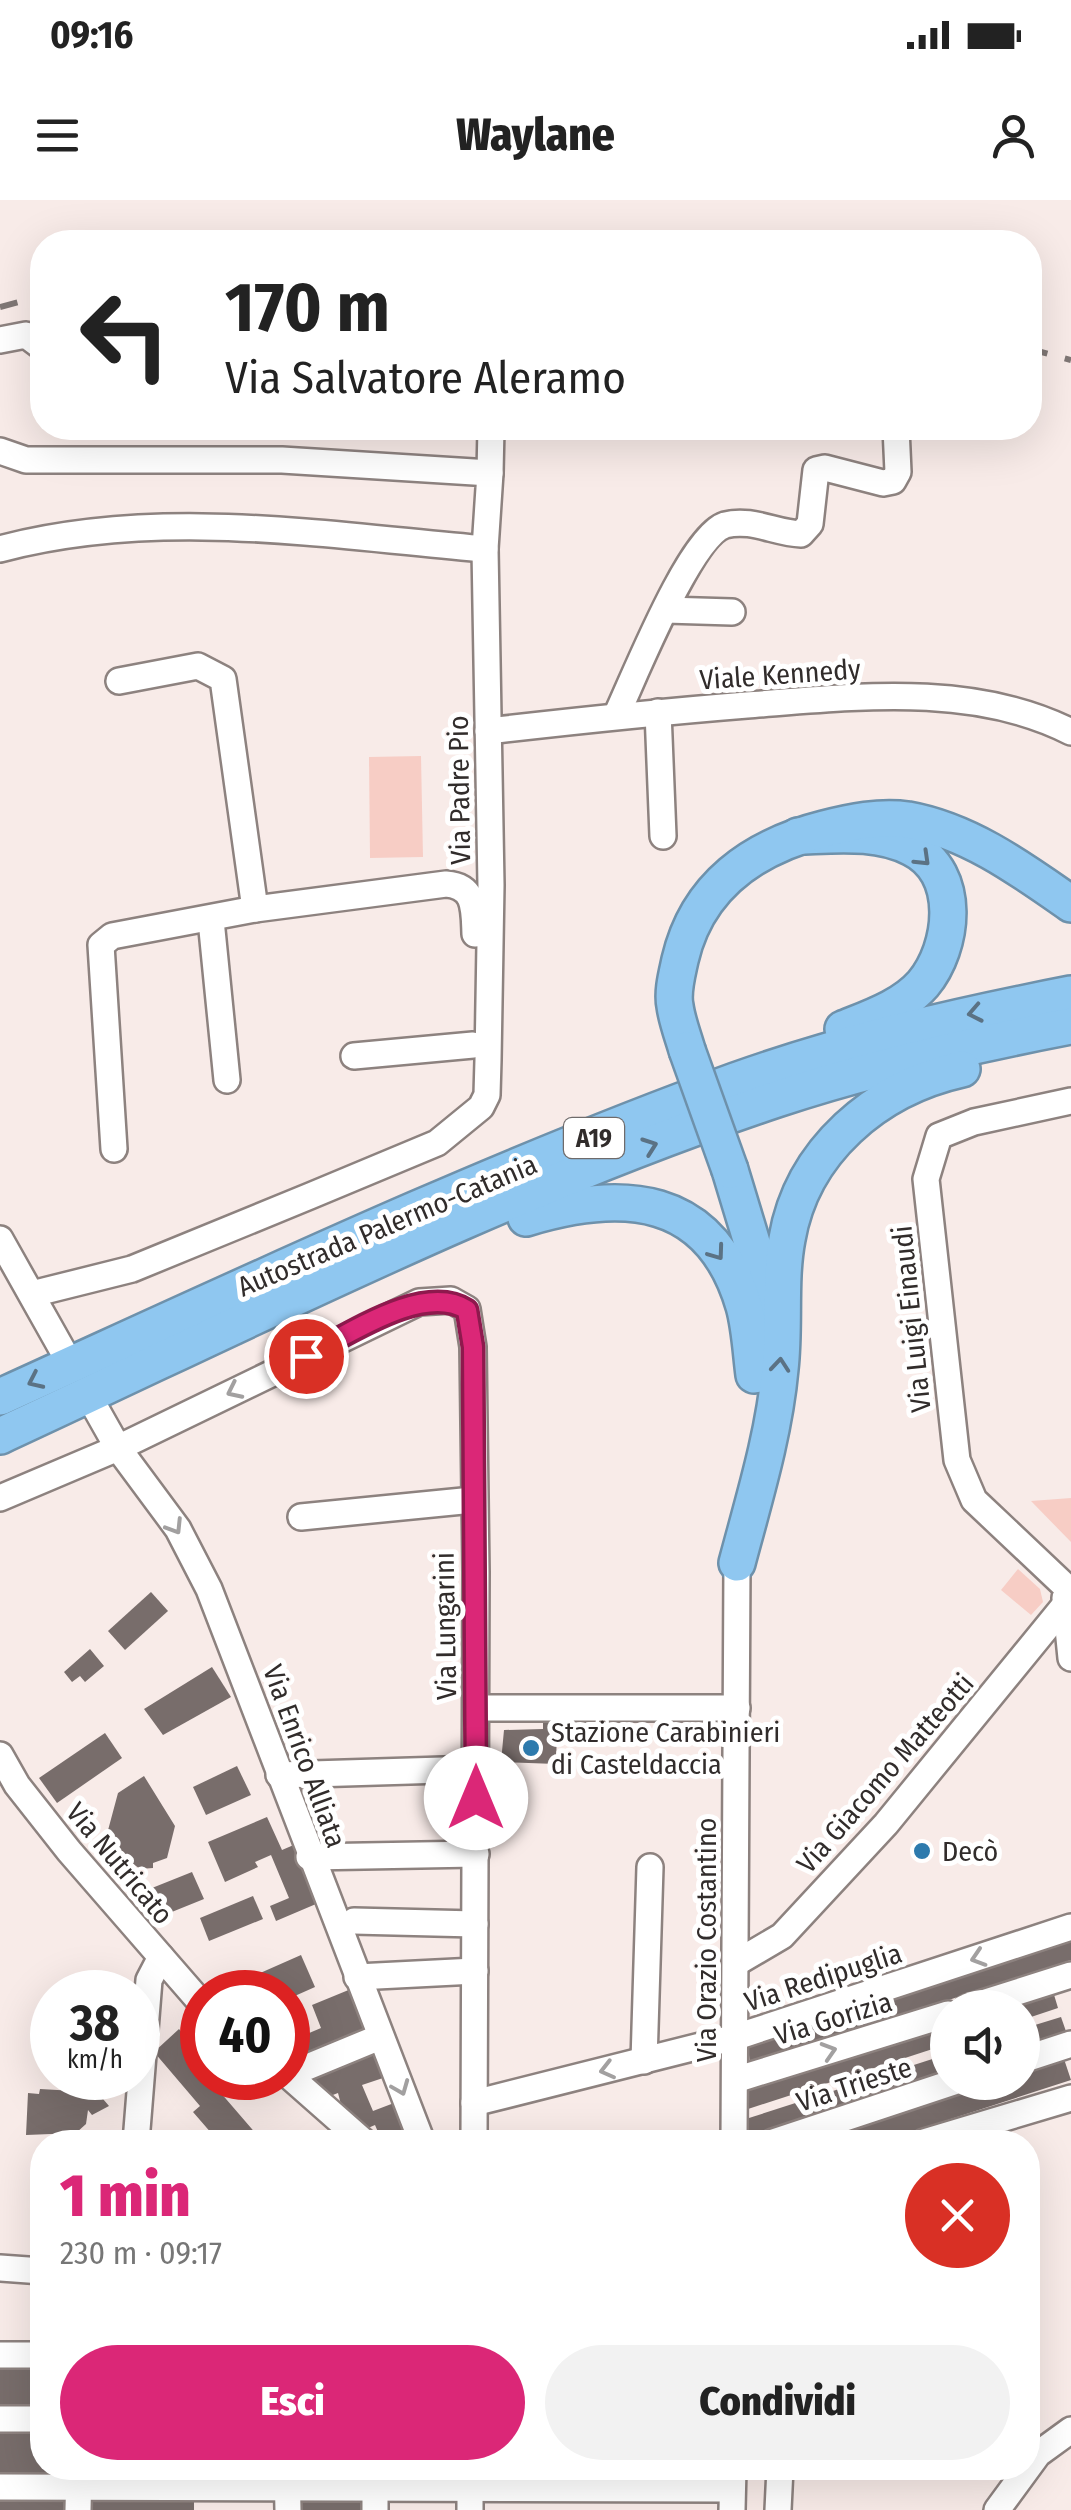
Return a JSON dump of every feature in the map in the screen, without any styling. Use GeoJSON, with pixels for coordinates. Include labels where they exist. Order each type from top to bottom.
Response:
{"type":"FeatureCollection","features":[{"type":"Feature","properties":{"kind":"highway"},"geometry":{"type":"LineString","coordinates":[[738,1563],[759,1299],[752,1246],[674,1002],[686,934],[702,903],[726,877],[756,854],[798,836],[860,820],[904,820],[943,828],[985,848],[1071,904]]}},
{"type":"Feature","properties":{"kind":"highway"},"geometry":{"type":"LineString","coordinates":[[134,1336],[222,1286],[404,1200],[730,1067],[884,1013],[922,984],[947,932],[949,905],[932,864],[916,849],[892,840],[863,834],[798,836]]}},
{"type":"Feature","properties":{"kind":"highway","name":"Autostrada Palermo-Catania"},"geometry":{"type":"LineString","coordinates":[[0,1398],[411,1211],[738,1080],[952,1018],[1071,994]]}},
{"type":"Feature","properties":{"kind":"highway","name":"Autostrada Palermo-Catania"},"geometry":{"type":"LineString","coordinates":[[0,1436],[591,1168],[778,1099],[960,1048],[1071,1026]]}},
{"type":"Feature","properties":{"kind":"highway"},"geometry":{"type":"LineString","coordinates":[[738,1563],[773,1425],[786,1244],[801,1185],[840,1134],[896,1094],[947,1072],[1071,1046]]}},
{"type":"Feature","properties":{"kind":"highway"},"geometry":{"type":"LineString","coordinates":[[271,1310],[580,1202],[641,1204],[665,1210],[692,1225],[715,1247],[745,1308],[754,1374]]}},
{"type":"Feature","properties":{"kind":"street"},"geometry":{"type":"LineString","coordinates":[[0,340],[26,335],[30,338]]}},
{"type":"Feature","properties":{"kind":"street","name":"Via Padre Pio"},"geometry":{"type":"LineString","coordinates":[[481,1107],[487,1095],[488,1041],[485,549],[491,440]]}},
{"type":"Feature","properties":{"kind":"street"},"geometry":{"type":"LineString","coordinates":[[616,716],[699,544],[712,531],[750,522],[801,534],[810,524],[816,470],[824,468],[883,483],[892,481],[898,472],[897,440]]}},
{"type":"Feature","properties":{"kind":"street"},"geometry":{"type":"LineString","coordinates":[[0,452],[26,460],[282,460],[430,466],[490,473]]}},
{"type":"Feature","properties":{"kind":"street"},"geometry":{"type":"LineString","coordinates":[[0,549],[51,535],[131,528],[278,529],[485,549]]}},
{"type":"Feature","properties":{"kind":"street"},"geometry":{"type":"LineString","coordinates":[[666,610],[732,612]]}},
{"type":"Feature","properties":{"kind":"street"},"geometry":{"type":"LineString","coordinates":[[119,682],[198,666],[223,679],[255,909]]}},
{"type":"Feature","properties":{"kind":"street","name":"Viale Kennedy"},"geometry":{"type":"LineString","coordinates":[[488,732],[616,716],[854,696],[985,702],[1034,713],[1071,732]]}},
{"type":"Feature","properties":{"kind":"street"},"geometry":{"type":"LineString","coordinates":[[658,712],[663,836]]}},
{"type":"Feature","properties":{"kind":"street"},"geometry":{"type":"LineString","coordinates":[[32,1294],[132,1269],[437,1144],[481,1107],[473,1090],[474,904],[461,886],[446,884],[255,909],[112,936],[101,946],[114,1148]]}},
{"type":"Feature","properties":{"kind":"street"},"geometry":{"type":"LineString","coordinates":[[211,920],[227,1080]]}},
{"type":"Feature","properties":{"kind":"street"},"geometry":{"type":"LineString","coordinates":[[354,1056],[473,1045]]}},
{"type":"Feature","properties":{"kind":"street","name":"Via Luigi Einaudi"},"geometry":{"type":"LineString","coordinates":[[1067,1591],[974,1500],[957,1460],[926,1179],[940,1136],[974,1122],[1071,1100]]}},
{"type":"Feature","properties":{"kind":"street"},"geometry":{"type":"LineString","coordinates":[[0,1239],[63,1351]]}},
{"type":"Feature","properties":{"kind":"street","name":"Via Lungarini"},"geometry":{"type":"LineString","coordinates":[[118,1448],[419,1302],[451,1300],[467,1310],[472,1323],[476,1708],[474,2130]]}},
{"type":"Feature","properties":{"kind":"street","name":"Via Enrico Alliata"},"geometry":{"type":"LineString","coordinates":[[96,1409],[118,1448],[178,1528],[209,1590],[417,2130]]}},
{"type":"Feature","properties":{"kind":"street"},"geometry":{"type":"LineString","coordinates":[[0,1498],[118,1448]]}},
{"type":"Feature","properties":{"kind":"street"},"geometry":{"type":"LineString","coordinates":[[301,1517],[473,1500]]}},
{"type":"Feature","properties":{"kind":"street","name":"Via Orazio Costantino"},"geometry":{"type":"LineString","coordinates":[[729,2130],[736,2080],[738,1563]]}},
{"type":"Feature","properties":{"kind":"street"},"geometry":{"type":"LineString","coordinates":[[1067,1591],[1071,1658]]}},
{"type":"Feature","properties":{"kind":"street","name":"Via Giacomo Matteotti"},"geometry":{"type":"LineString","coordinates":[[736,1963],[782,1936],[886,1824],[1067,1591]]}},
{"type":"Feature","properties":{"kind":"street"},"geometry":{"type":"LineString","coordinates":[[476,1708],[737,1708]]}},
{"type":"Feature","properties":{"kind":"street","name":"Via Nutricato"},"geometry":{"type":"LineString","coordinates":[[0,1755],[17,1785],[69,1851],[180,1979]]}},
{"type":"Feature","properties":{"kind":"street"},"geometry":{"type":"LineString","coordinates":[[279,1776],[476,1769]]}},
{"type":"Feature","properties":{"kind":"street"},"geometry":{"type":"LineString","coordinates":[[309,1857],[476,1854]]}},
{"type":"Feature","properties":{"kind":"street"},"geometry":{"type":"LineString","coordinates":[[644,2060],[650,1867]]}},
{"type":"Feature","properties":{"kind":"street"},"geometry":{"type":"LineString","coordinates":[[354,1922],[475,1924]]}},
{"type":"Feature","properties":{"kind":"street","name":"Via Redipuglia"},"geometry":{"type":"LineString","coordinates":[[474,2103],[736,2037],[1071,1927]]}},
{"type":"Feature","properties":{"kind":"street"},"geometry":{"type":"LineString","coordinates":[[137,2130],[149,1980],[161,1957]]}},
{"type":"Feature","properties":{"kind":"street"},"geometry":{"type":"LineString","coordinates":[[357,1977],[475,1970]]}},
{"type":"Feature","properties":{"kind":"street"},"geometry":{"type":"LineString","coordinates":[[1024,1990],[1071,1975]]}},
{"type":"Feature","properties":{"kind":"street","name":"Via Gorizia"},"geometry":{"type":"LineString","coordinates":[[736,2080],[930,2020]]}},
{"type":"Feature","properties":{"kind":"street"},"geometry":{"type":"LineString","coordinates":[[310,2067],[380,2037]]}},
{"type":"Feature","properties":{"kind":"street"},"geometry":{"type":"LineString","coordinates":[[1040,2054],[1071,2044]]}},
{"type":"Feature","properties":{"kind":"street","name":"Via Trieste"},"geometry":{"type":"LineString","coordinates":[[809,2130],[930,2090]]}},
{"type":"Feature","properties":{"kind":"street"},"geometry":{"type":"LineString","coordinates":[[310,2095],[350,2130]]}},
{"type":"Feature","properties":{"kind":"street"},"geometry":{"type":"LineString","coordinates":[[964,2130],[1071,2098]]}},
{"type":"Feature","properties":{"kind":"street"},"geometry":{"type":"LineString","coordinates":[[0,2268],[30,2270]]}},
{"type":"Feature","properties":{"kind":"street"},"geometry":{"type":"LineString","coordinates":[[0,2355],[30,2356]]}},
{"type":"Feature","properties":{"kind":"street"},"geometry":{"type":"LineString","coordinates":[[0,2419],[30,2419]]}},
{"type":"Feature","properties":{"kind":"street"},"geometry":{"type":"LineString","coordinates":[[1040,2453],[1071,2430]]}},
{"type":"Feature","properties":{"kind":"street"},"geometry":{"type":"LineString","coordinates":[[778,2510],[779,2480]]}},
{"type":"Feature","properties":{"kind":"street"},"geometry":{"type":"LineString","coordinates":[[997,2510],[1019,2480]]}},
{"type":"Feature","properties":{"kind":"street"},"geometry":{"type":"LineString","coordinates":[[0,2487],[79,2488],[208,2498],[288,2488],[732,2489]]}},
{"type":"Feature","properties":{"kind":"shaded area"},"geometry":{"type":"Polygon","coordinates":[[[421,756],[423,857],[370,858],[369,757],[421,756]]]}},
{"type":"Feature","properties":{"kind":"shaded area"},"geometry":{"type":"Polygon","coordinates":[[[1071,1498],[1071,1542],[1031,1501],[1071,1498]]]}},
{"type":"Feature","properties":{"kind":"shaded area"},"geometry":{"type":"Polygon","coordinates":[[[1018,1569],[1040,1589],[1043,1602],[1031,1615],[1001,1590],[1018,1569]]]}},
{"type":"Feature","properties":{"kind":"building"},"geometry":{"type":"Polygon","coordinates":[[[151,1592],[168,1611],[125,1650],[108,1631],[151,1592]]]}},
{"type":"Feature","properties":{"kind":"building"},"geometry":{"type":"Polygon","coordinates":[[[90,1649],[104,1666],[85,1682],[80,1676],[72,1682],[64,1672],[90,1649]]]}},
{"type":"Feature","properties":{"kind":"building"},"geometry":{"type":"Polygon","coordinates":[[[212,1667],[231,1697],[163,1735],[144,1709],[212,1667]]]}},
{"type":"Feature","properties":{"kind":"building"},"geometry":{"type":"Polygon","coordinates":[[[543,1723],[554,1723],[557,1730],[556,1764],[501,1762],[504,1730],[543,1729],[543,1723]]]}},
{"type":"Feature","properties":{"kind":"building"},"geometry":{"type":"Polygon","coordinates":[[[105,1733],[122,1758],[57,1803],[39,1778],[105,1733]]]}},
{"type":"Feature","properties":{"kind":"building"},"geometry":{"type":"Polygon","coordinates":[[[237,1766],[251,1795],[206,1815],[193,1787],[237,1766]]]}},
{"type":"Feature","properties":{"kind":"building"},"geometry":{"type":"Polygon","coordinates":[[[144,1776],[175,1826],[167,1858],[153,1863],[153,1868],[140,1869],[120,1854],[107,1834],[118,1793],[144,1776]]]}},
{"type":"Feature","properties":{"kind":"building"},"geometry":{"type":"Polygon","coordinates":[[[267,1817],[282,1850],[296,1844],[316,1904],[276,1921],[270,1906],[289,1898],[271,1855],[255,1862],[258,1867],[225,1882],[208,1842],[267,1817]]]}},
{"type":"Feature","properties":{"kind":"building"},"geometry":{"type":"Polygon","coordinates":[[[192,1872],[204,1899],[147,1922],[139,1904],[146,1901],[142,1892],[192,1872]]]}},
{"type":"Feature","properties":{"kind":"building"},"geometry":{"type":"Polygon","coordinates":[[[253,1896],[263,1919],[209,1941],[200,1918],[253,1896]]]}},
{"type":"Feature","properties":{"kind":"building"},"geometry":{"type":"Polygon","coordinates":[[[1071,1938],[1071,1960],[979,1990],[930,1990],[930,2006],[750,2065],[748,2045],[1071,1938]]]}},
{"type":"Feature","properties":{"kind":"building"},"geometry":{"type":"Polygon","coordinates":[[[301,1955],[308,1970],[267,1970],[301,1955]]]}},
{"type":"Feature","properties":{"kind":"building"},"geometry":{"type":"Polygon","coordinates":[[[1052,1988],[1058,2008],[1040,2014],[1040,1992],[1052,1988]]]}},
{"type":"Feature","properties":{"kind":"building"},"geometry":{"type":"Polygon","coordinates":[[[351,1989],[368,2033],[310,2057],[310,2033],[321,2028],[312,2005],[351,1989]]]}},
{"type":"Feature","properties":{"kind":"building"},"geometry":{"type":"Polygon","coordinates":[[[1061,2017],[1068,2037],[1040,2046],[1040,2023],[1061,2017]]]}},
{"type":"Feature","properties":{"kind":"building"},"geometry":{"type":"Polygon","coordinates":[[[930,2028],[930,2050],[748,2109],[747,2087],[930,2028]]]}},
{"type":"Feature","properties":{"kind":"building"},"geometry":{"type":"Polygon","coordinates":[[[179,2029],[180,2030],[180,2083],[160,2059],[160,2046],[179,2029]]]}},
{"type":"Feature","properties":{"kind":"building"},"geometry":{"type":"Polygon","coordinates":[[[375,2051],[383,2078],[362,2085],[373,2111],[394,2103],[404,2130],[377,2130],[375,2125],[360,2130],[344,2116],[338,2093],[325,2098],[310,2084],[310,2073],[375,2051]]]}},
{"type":"Feature","properties":{"kind":"building"},"geometry":{"type":"Polygon","coordinates":[[[1064,2059],[1071,2080],[1040,2090],[1040,2067],[1064,2059]]]}},
{"type":"Feature","properties":{"kind":"building"},"geometry":{"type":"Polygon","coordinates":[[[930,2060],[930,2082],[783,2130],[749,2130],[749,2118],[930,2060]]]}},
{"type":"Feature","properties":{"kind":"building"},"geometry":{"type":"Polygon","coordinates":[[[28,2093],[30,2100],[104,2100],[109,2106],[92,2115],[88,2110],[86,2124],[79,2130],[30,2130],[30,2135],[26,2135],[28,2093]]]}},
{"type":"Feature","properties":{"kind":"building"},"geometry":{"type":"Polygon","coordinates":[[[195,2100],[227,2100],[253,2130],[209,2130],[193,2112],[200,2106],[195,2100]]]}},
{"type":"Feature","properties":{"kind":"building"},"geometry":{"type":"Polygon","coordinates":[[[938,2100],[1009,2100],[917,2130],[847,2130],[938,2100]]]}},
{"type":"Feature","properties":{"kind":"building"},"geometry":{"type":"Polygon","coordinates":[[[0,2361],[30,2362],[30,2410],[0,2409],[0,2361]]]}},
{"type":"Feature","properties":{"kind":"building"},"geometry":{"type":"Polygon","coordinates":[[[0,2426],[30,2426],[30,2476],[0,2476],[0,2426]]]}},
{"type":"Feature","properties":{"kind":"building"},"geometry":{"type":"Polygon","coordinates":[[[0,2494],[65,2494],[64,2510],[0,2510],[0,2494]]]}},
{"type":"Feature","properties":{"kind":"building"},"geometry":{"type":"Polygon","coordinates":[[[299,2496],[367,2496],[367,2510],[299,2510],[299,2496]]]}},
{"type":"Feature","properties":{"kind":"building"},"geometry":{"type":"Polygon","coordinates":[[[87,2497],[194,2497],[194,2510],[87,2510],[87,2497]]]}},
{"type":"Feature","properties":{"kind":"railway"},"geometry":{"type":"LineString","coordinates":[[0,307],[30,299]]}},
{"type":"Feature","properties":{"kind":"railway"},"geometry":{"type":"LineString","coordinates":[[1042,352],[1071,360]]}},
{"type":"Feature","properties":{"kind":"place","name":"Stazione Carabinieri di Casteldaccia"},"geometry":{"type":"Point","coordinates":[531,1748]}},
{"type":"Feature","properties":{"kind":"place","name":"Decò"},"geometry":{"type":"Point","coordinates":[922,1851]}},
{"type":"Feature","properties":{"kind":"route"},"geometry":{"type":"LineString","coordinates":[[306,1356],[419,1302],[451,1300],[467,1310],[472,1323],[476,1798]]}}]}
